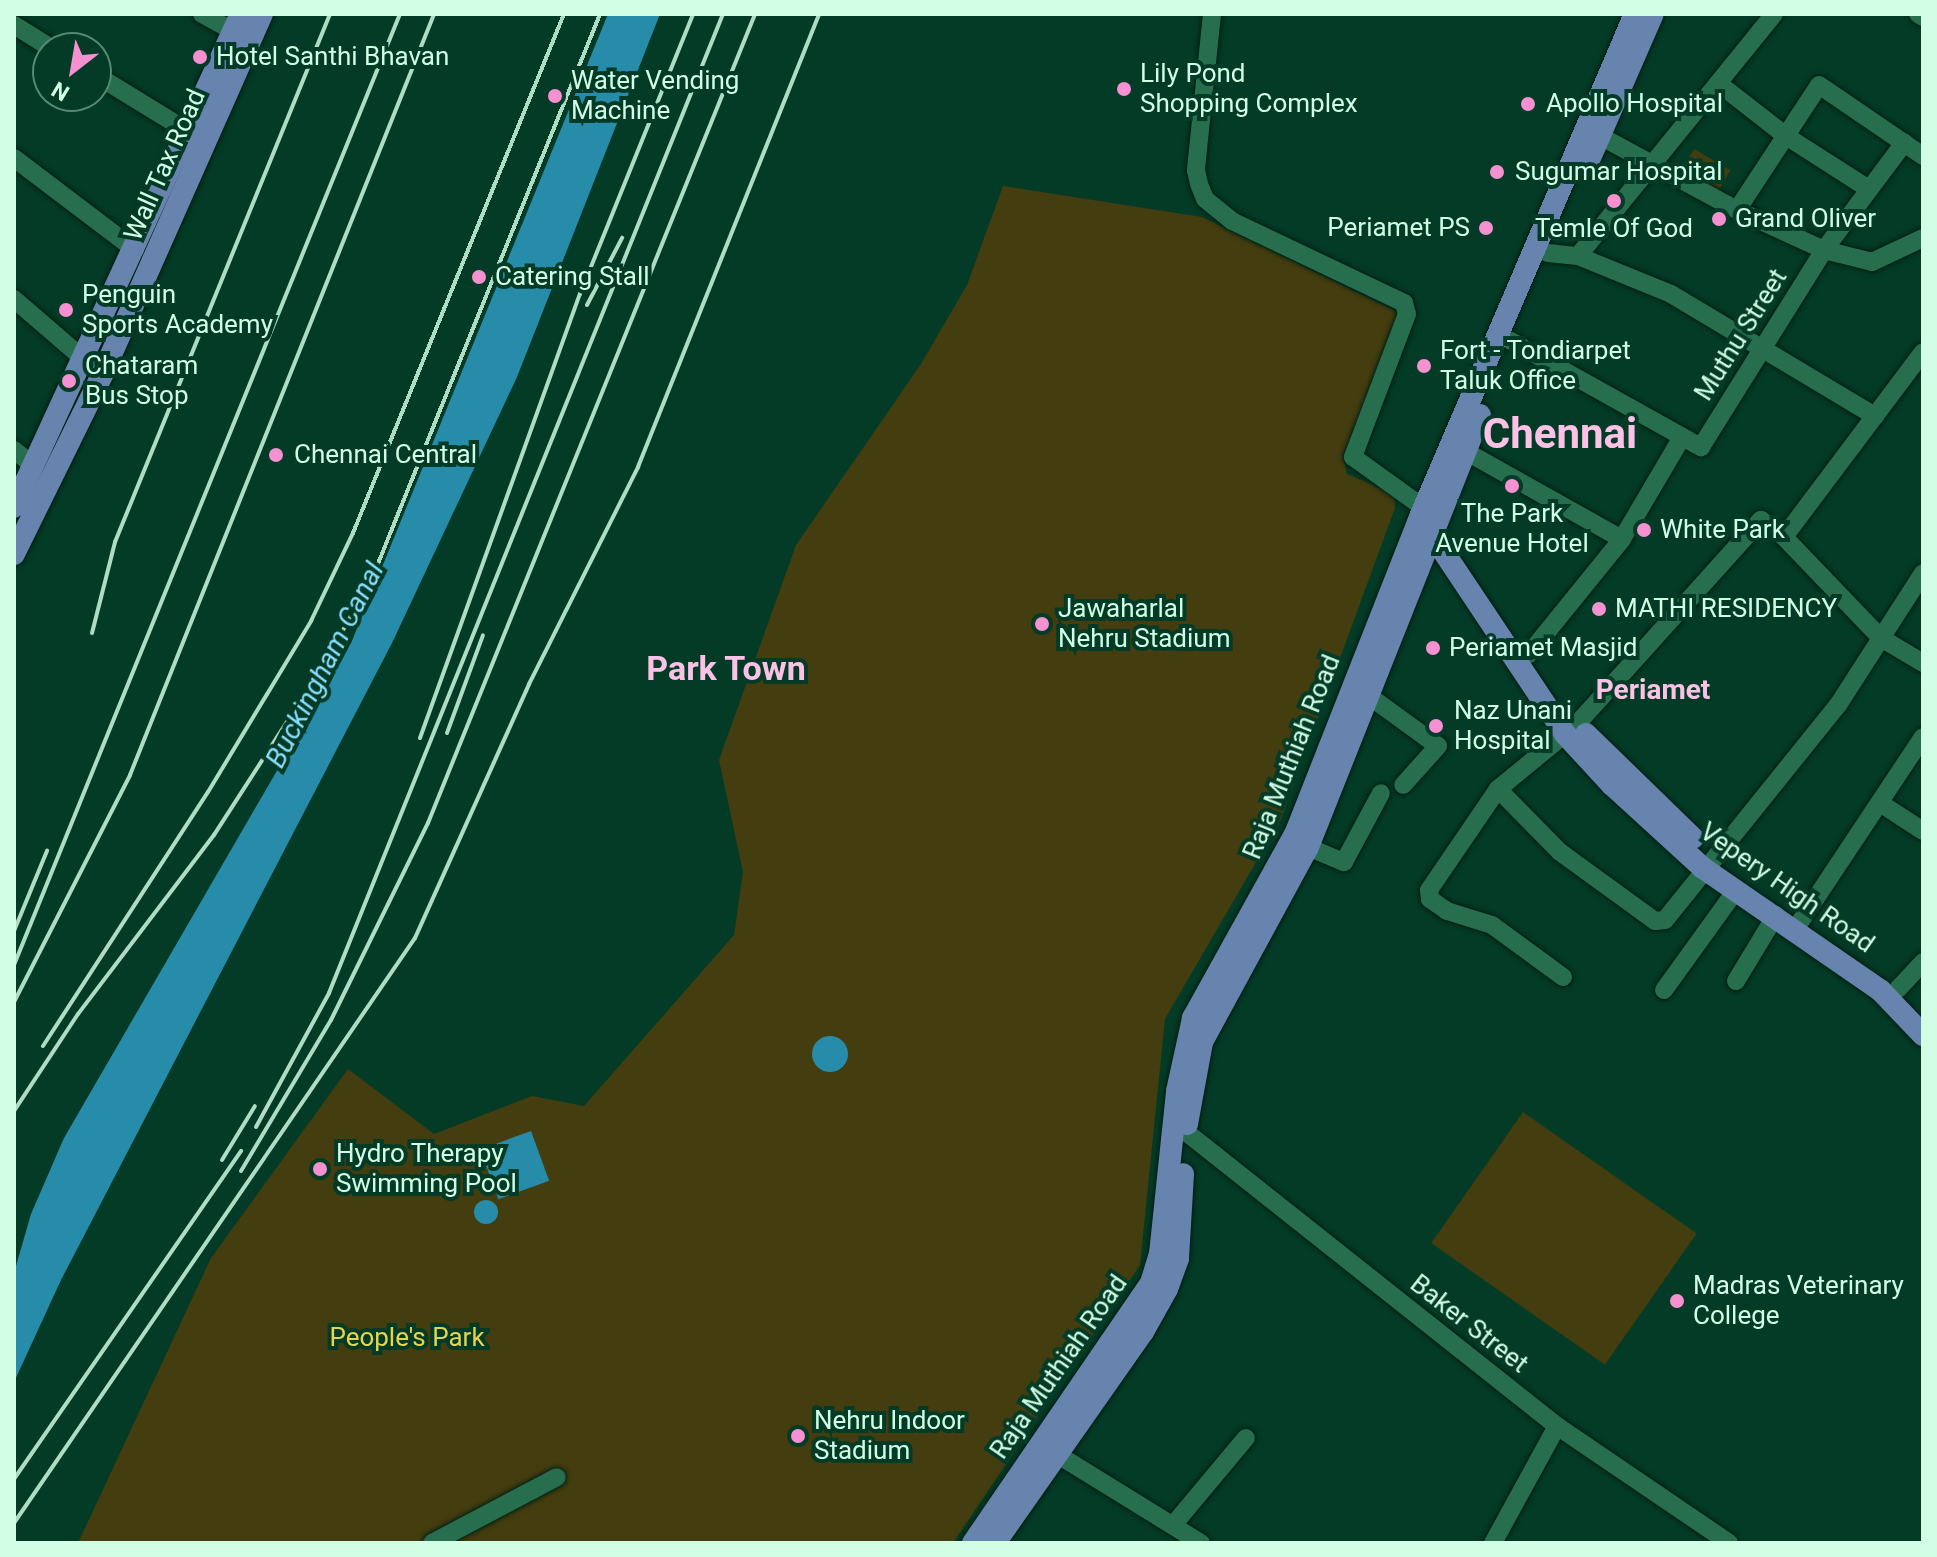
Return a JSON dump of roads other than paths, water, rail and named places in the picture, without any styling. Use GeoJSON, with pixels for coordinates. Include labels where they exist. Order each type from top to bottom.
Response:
{"type":"FeatureCollection","features":[{"type":"Feature","properties":{"kind":"main road","name":"Wall Tax Road"},"geometry":{"type":"LineString","coordinates":[[14,554],[102,375],[262,14]]}},
{"type":"Feature","properties":{"kind":"main road","name":"Raja Muthiah Road"},"geometry":{"type":"LineString","coordinates":[[995,1543],[1048,1449],[1151,1283],[1160,1254],[1194,1040],[1296,832],[1428,521],[1635,14]]}},
{"type":"Feature","properties":{"kind":"main road","name":"Raja Muthiah Road"},"geometry":{"type":"LineString","coordinates":[[973,1543],[1143,1332],[1167,1289],[1178,1258],[1194,1040],[1308,847],[1369,696],[1428,521],[1465,451],[1653,14]]}},
{"type":"Feature","properties":{"kind":"main road","name":"Wall Tax Road"},"geometry":{"type":"LineString","coordinates":[[14,507],[135,250],[237,22]]}},
{"type":"Feature","properties":{"kind":"main road","name":"Vepery High Road"},"geometry":{"type":"LineString","coordinates":[[1428,521],[1529,654],[1571,729]]}},
{"type":"Feature","properties":{"kind":"main road","name":"Vepery High Road"},"geometry":{"type":"LineString","coordinates":[[1428,521],[1612,785],[1709,863],[1799,924],[1881,991],[1923,1035]]}},
{"type":"Feature","properties":{"kind":"main road","name":"Vepery High Road"},"geometry":{"type":"LineString","coordinates":[[1709,863],[1736,890],[1776,915],[1863,957],[1923,1015]]}},
{"type":"Feature","properties":{"kind":"street"},"geometry":{"type":"LineString","coordinates":[[202,14],[237,22]]}},
{"type":"Feature","properties":{"kind":"street"},"geometry":{"type":"LineString","coordinates":[[1212,14],[1196,170],[1205,199],[1232,221],[1404,303],[1407,314],[1353,457],[1428,521]]}},
{"type":"Feature","properties":{"kind":"street"},"geometry":{"type":"LineString","coordinates":[[1578,256],[1718,83],[1765,17]]}},
{"type":"Feature","properties":{"kind":"street"},"geometry":{"type":"LineString","coordinates":[[14,25],[32,36]]}},
{"type":"Feature","properties":{"kind":"street"},"geometry":{"type":"LineString","coordinates":[[1718,83],[1786,136],[1869,189]]}},
{"type":"Feature","properties":{"kind":"street"},"geometry":{"type":"LineString","coordinates":[[112,85],[189,132]]}},
{"type":"Feature","properties":{"kind":"street"},"geometry":{"type":"LineString","coordinates":[[1737,210],[1819,85],[1923,156]]}},
{"type":"Feature","properties":{"kind":"street"},"geometry":{"type":"LineString","coordinates":[[1600,136],[1737,210],[1824,250],[1872,262],[1923,238]]}},
{"type":"Feature","properties":{"kind":"street","name":"Muthu Street"},"geometry":{"type":"LineString","coordinates":[[1682,437],[1701,447],[1824,250],[1904,143]]}},
{"type":"Feature","properties":{"kind":"street"},"geometry":{"type":"LineString","coordinates":[[14,158],[135,250]]}},
{"type":"Feature","properties":{"kind":"street"},"geometry":{"type":"LineString","coordinates":[[1548,253],[1578,256],[1671,294],[1875,416]]}},
{"type":"Feature","properties":{"kind":"street"},"geometry":{"type":"LineString","coordinates":[[14,299],[102,375]]}},
{"type":"Feature","properties":{"kind":"street"},"geometry":{"type":"LineString","coordinates":[[1511,341],[1682,437],[1622,539],[1529,654]]}},
{"type":"Feature","properties":{"kind":"street"},"geometry":{"type":"LineString","coordinates":[[1784,537],[1923,352]]}},
{"type":"Feature","properties":{"kind":"street"},"geometry":{"type":"LineString","coordinates":[[14,450],[34,466]]}},
{"type":"Feature","properties":{"kind":"street"},"geometry":{"type":"LineString","coordinates":[[1465,451],[1622,539]]}},
{"type":"Feature","properties":{"kind":"street"},"geometry":{"type":"LineString","coordinates":[[1563,977],[1492,925],[1447,911],[1427,894],[1498,789],[1571,729],[1761,520],[1784,537],[1881,638],[1923,663]]}},
{"type":"Feature","properties":{"kind":"street"},"geometry":{"type":"LineString","coordinates":[[1498,789],[1560,852],[1655,921],[1665,920],[1838,705],[1923,573]]}},
{"type":"Feature","properties":{"kind":"street"},"geometry":{"type":"LineString","coordinates":[[1369,696],[1438,746],[1403,785]]}},
{"type":"Feature","properties":{"kind":"street"},"geometry":{"type":"LineString","coordinates":[[1799,924],[1923,737]]}},
{"type":"Feature","properties":{"kind":"street"},"geometry":{"type":"LineString","coordinates":[[1308,847],[1344,862],[1381,793]]}},
{"type":"Feature","properties":{"kind":"street"},"geometry":{"type":"LineString","coordinates":[[1880,803],[1923,831]]}},
{"type":"Feature","properties":{"kind":"street"},"geometry":{"type":"LineString","coordinates":[[1664,990],[1736,890]]}},
{"type":"Feature","properties":{"kind":"street"},"geometry":{"type":"LineString","coordinates":[[1736,981],[1776,915]]}},
{"type":"Feature","properties":{"kind":"street"},"geometry":{"type":"LineString","coordinates":[[1898,989],[1923,962]]}},
{"type":"Feature","properties":{"kind":"street","name":"Baker Street"},"geometry":{"type":"LineString","coordinates":[[1186,1132],[1557,1426],[1729,1543]]}},
{"type":"Feature","properties":{"kind":"street"},"geometry":{"type":"LineString","coordinates":[[1493,1543],[1557,1426]]}},
{"type":"Feature","properties":{"kind":"street"},"geometry":{"type":"LineString","coordinates":[[1174,1524],[1246,1438]]}},
{"type":"Feature","properties":{"kind":"street"},"geometry":{"type":"LineString","coordinates":[[1048,1449],[1201,1543]]}},
{"type":"Feature","properties":{"kind":"street"},"geometry":{"type":"LineString","coordinates":[[432,1543],[557,1477]]}},
{"type":"Feature","properties":{"kind":"water"},"geometry":{"type":"Polygon","coordinates":[[[608,14],[660,14],[517,377],[392,643],[61,1280],[14,1382],[14,1273],[31,1214],[64,1138],[351,643],[608,14]]]}},
{"type":"Feature","properties":{"kind":"water"},"geometry":{"type":"Polygon","coordinates":[[[830,1036],[843,1041],[848,1054],[843,1067],[830,1072],[817,1067],[812,1054],[817,1041],[830,1036]]]}},
{"type":"Feature","properties":{"kind":"water"},"geometry":{"type":"Polygon","coordinates":[[[531,1131],[549,1181],[498,1199],[480,1149],[531,1131]]]}},
{"type":"Feature","properties":{"kind":"water"},"geometry":{"type":"Polygon","coordinates":[[[486,1200],[495,1203],[498,1212],[495,1221],[486,1224],[477,1221],[474,1212],[477,1203],[486,1200]]]}},
{"type":"Feature","properties":{"kind":"railway"},"geometry":{"type":"LineString","coordinates":[[92,633],[115,542],[330,14]]}},
{"type":"Feature","properties":{"kind":"railway"},"geometry":{"type":"LineString","coordinates":[[14,965],[400,14]]}},
{"type":"Feature","properties":{"kind":"railway"},"geometry":{"type":"LineString","coordinates":[[14,1002],[130,775],[434,14]]}},
{"type":"Feature","properties":{"kind":"railway"},"geometry":{"type":"LineString","coordinates":[[43,1046],[208,792],[311,621],[353,533],[564,14]]}},
{"type":"Feature","properties":{"kind":"railway"},"geometry":{"type":"LineString","coordinates":[[14,1111],[78,1014],[214,835],[328,658],[375,571],[600,14]]}},
{"type":"Feature","properties":{"kind":"railway"},"geometry":{"type":"LineString","coordinates":[[420,738],[580,294],[693,14]]}},
{"type":"Feature","properties":{"kind":"railway"},"geometry":{"type":"LineString","coordinates":[[256,1127],[329,993],[723,14]]}},
{"type":"Feature","properties":{"kind":"railway"},"geometry":{"type":"LineString","coordinates":[[241,1171],[331,1020],[428,823],[755,14]]}},
{"type":"Feature","properties":{"kind":"railway"},"geometry":{"type":"LineString","coordinates":[[14,1523],[415,938],[529,684],[638,467],[819,14]]}},
{"type":"Feature","properties":{"kind":"railway"},"geometry":{"type":"LineString","coordinates":[[587,305],[622,238]]}},
{"type":"Feature","properties":{"kind":"railway"},"geometry":{"type":"LineString","coordinates":[[447,733],[483,635]]}},
{"type":"Feature","properties":{"kind":"railway"},"geometry":{"type":"LineString","coordinates":[[14,931],[47,851]]}},
{"type":"Feature","properties":{"kind":"railway"},"geometry":{"type":"LineString","coordinates":[[222,1160],[255,1106]]}},
{"type":"Feature","properties":{"kind":"railway"},"geometry":{"type":"LineString","coordinates":[[14,1479],[241,1151]]}},
{"type":"Feature","properties":{"kind":"place","name":"Hotel Santhi Bhavan"},"geometry":{"type":"Point","coordinates":[200,57]}},
{"type":"Feature","properties":{"kind":"place","name":"Lily Pond Shopping Complex"},"geometry":{"type":"Point","coordinates":[1124,89]}},
{"type":"Feature","properties":{"kind":"place","name":"Water Vending Machine"},"geometry":{"type":"Point","coordinates":[555,96]}},
{"type":"Feature","properties":{"kind":"place","name":"Apollo Hospital"},"geometry":{"type":"Point","coordinates":[1528,104]}},
{"type":"Feature","properties":{"kind":"place","name":"Sugumar Hospital"},"geometry":{"type":"Point","coordinates":[1497,172]}},
{"type":"Feature","properties":{"kind":"place","name":"Temle Of God"},"geometry":{"type":"Point","coordinates":[1614,201]}},
{"type":"Feature","properties":{"kind":"place","name":"Grand Oliver"},"geometry":{"type":"Point","coordinates":[1719,219]}},
{"type":"Feature","properties":{"kind":"place","name":"Periamet PS"},"geometry":{"type":"Point","coordinates":[1486,228]}},
{"type":"Feature","properties":{"kind":"place","name":"Catering Stall"},"geometry":{"type":"Point","coordinates":[479,277]}},
{"type":"Feature","properties":{"kind":"place","name":"Penguin Sports Academy"},"geometry":{"type":"Point","coordinates":[66,310]}},
{"type":"Feature","properties":{"kind":"place","name":"Fort - Tondiarpet Taluk Office"},"geometry":{"type":"Point","coordinates":[1424,366]}},
{"type":"Feature","properties":{"kind":"place","name":"Chataram Bus Stop"},"geometry":{"type":"Point","coordinates":[69,381]}},
{"type":"Feature","properties":{"kind":"place","name":"Chennai Central"},"geometry":{"type":"Point","coordinates":[276,455]}},
{"type":"Feature","properties":{"kind":"place","name":"The Park Avenue Hotel"},"geometry":{"type":"Point","coordinates":[1512,486]}},
{"type":"Feature","properties":{"kind":"place","name":"White Park"},"geometry":{"type":"Point","coordinates":[1644,530]}},
{"type":"Feature","properties":{"kind":"place","name":"MATHI RESIDENCY"},"geometry":{"type":"Point","coordinates":[1599,609]}},
{"type":"Feature","properties":{"kind":"place","name":"Jawaharlal Nehru Stadium"},"geometry":{"type":"Point","coordinates":[1042,624]}},
{"type":"Feature","properties":{"kind":"place","name":"Periamet Masjid"},"geometry":{"type":"Point","coordinates":[1433,648]}},
{"type":"Feature","properties":{"kind":"place","name":"Naz Unani Hospital"},"geometry":{"type":"Point","coordinates":[1436,726]}},
{"type":"Feature","properties":{"kind":"place","name":"Hydro Therapy Swimming Pool"},"geometry":{"type":"Point","coordinates":[320,1169]}},
{"type":"Feature","properties":{"kind":"place","name":"Madras Veterinary College"},"geometry":{"type":"Point","coordinates":[1677,1301]}},
{"type":"Feature","properties":{"kind":"place","name":"Nehru Indoor Stadium"},"geometry":{"type":"Point","coordinates":[798,1436]}},
{"type":"Feature","properties":{"kind":"district","name":"Chennai"},"geometry":{"type":"Point","coordinates":[1560,434]}},
{"type":"Feature","properties":{"kind":"district","name":"Park Town"},"geometry":{"type":"Point","coordinates":[726,669]}},
{"type":"Feature","properties":{"kind":"district","name":"Periamet"},"geometry":{"type":"Point","coordinates":[1653,690]}},
{"type":"Feature","properties":{"kind":"water label","name":"Buckingham Canal"},"geometry":{"type":"Point","coordinates":[325,665]}},
{"type":"Feature","properties":{"kind":"park label","name":"People's Park"},"geometry":{"type":"Point","coordinates":[407,1338]}}]}
